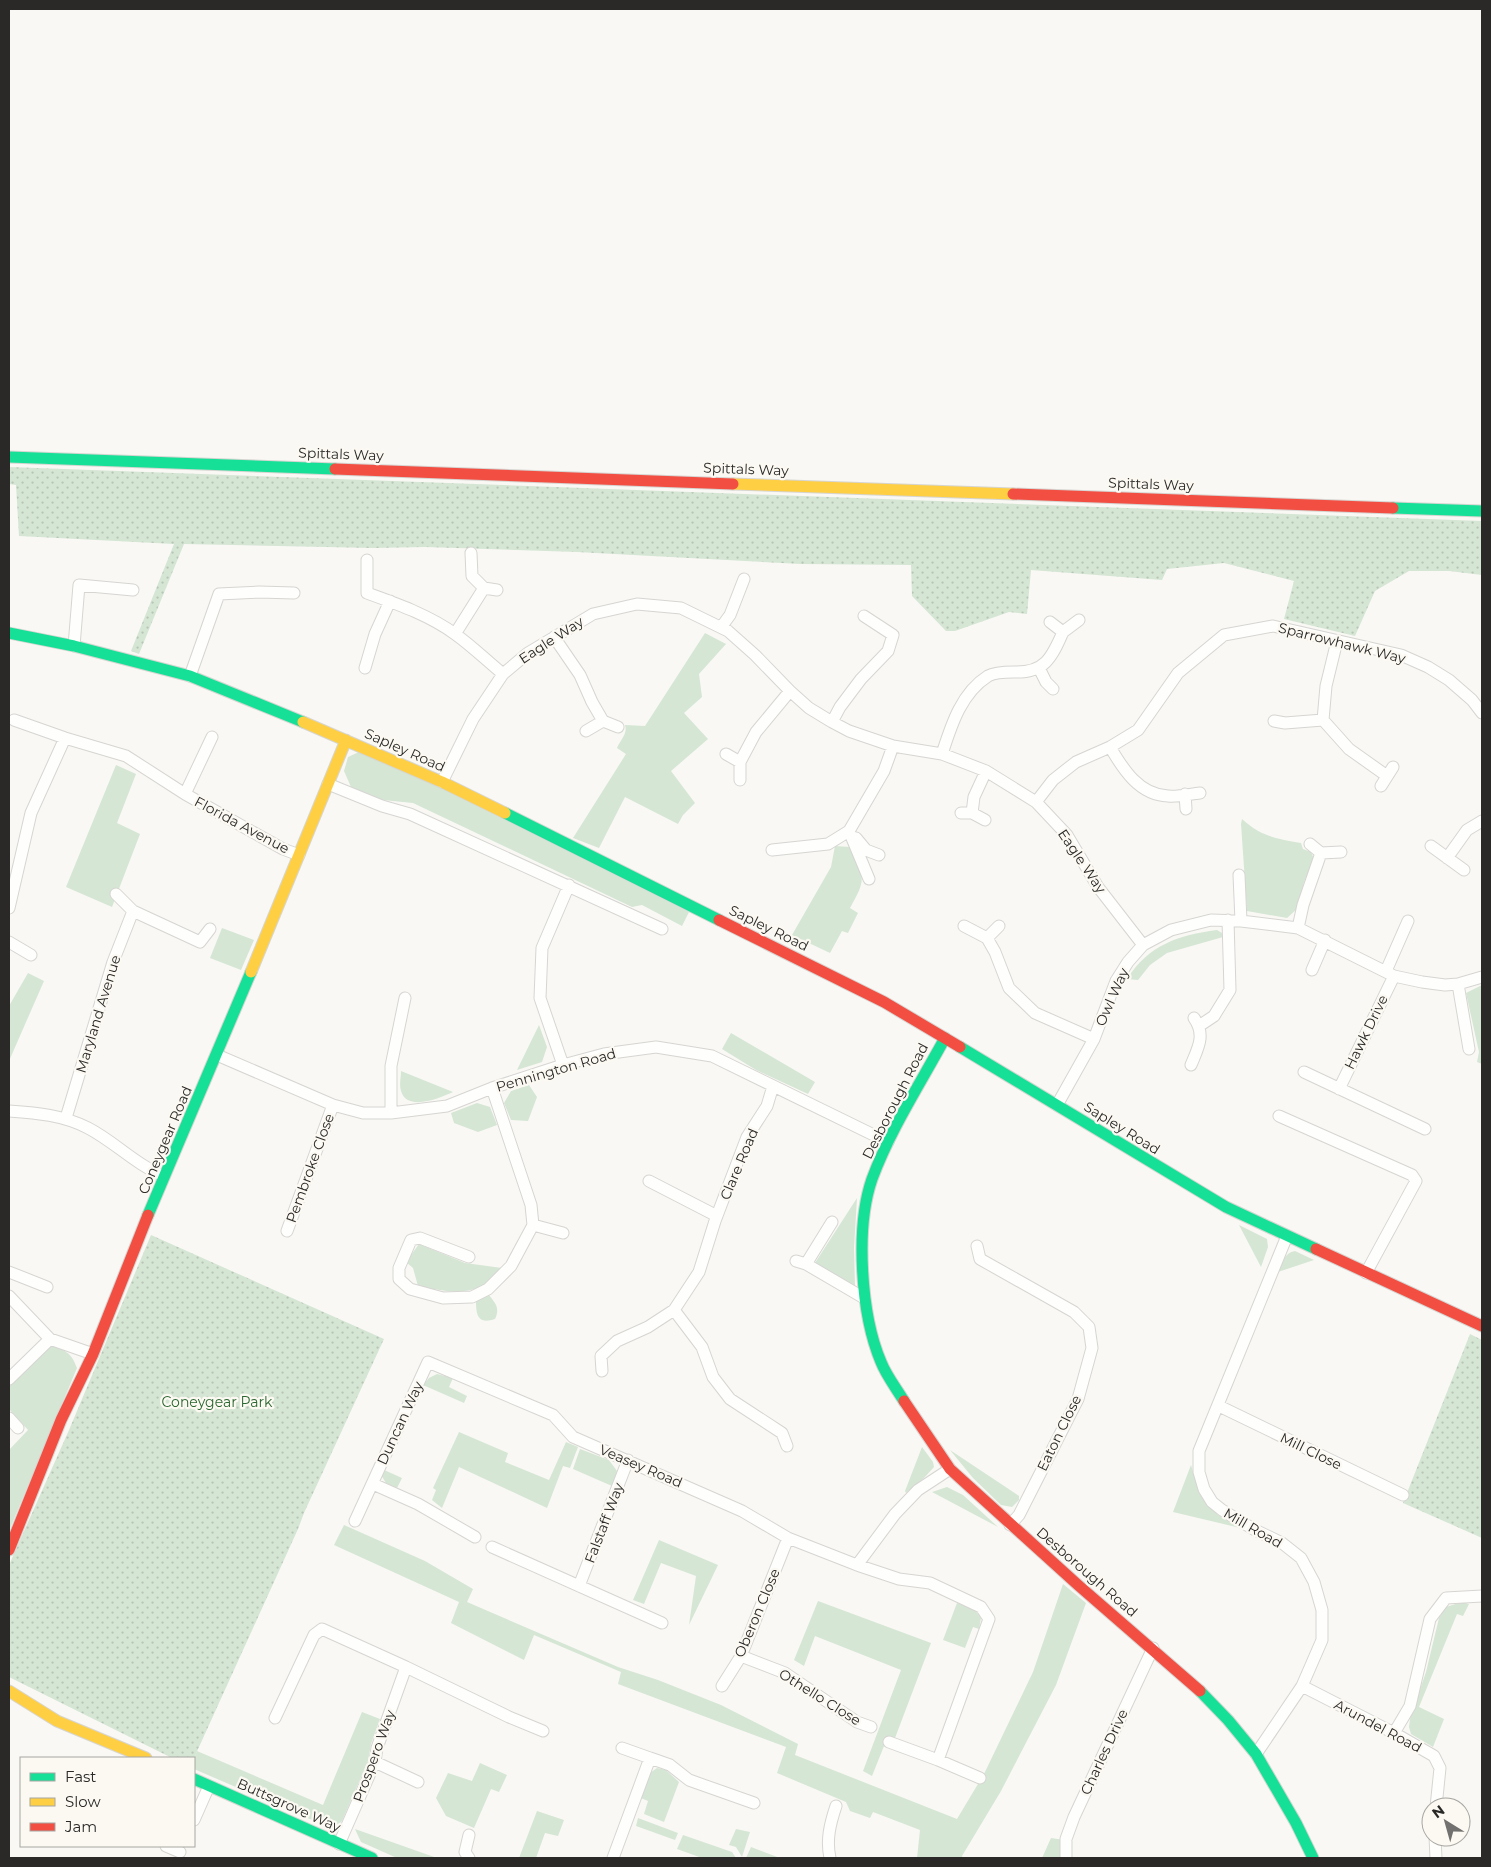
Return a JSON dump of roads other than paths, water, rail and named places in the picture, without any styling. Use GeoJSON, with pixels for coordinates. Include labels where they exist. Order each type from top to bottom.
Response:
{"type":"FeatureCollection","features":[{"type":"Feature","properties":{"kind":"main road","name":"Spittals Way"},"geometry":{"type":"LineString","coordinates":[[9,457],[1482,511]]}},
{"type":"Feature","properties":{"kind":"main road","name":"Sapley Road"},"geometry":{"type":"LineString","coordinates":[[9,634],[74,646],[190,676],[442,782],[878,999],[1226,1207],[1482,1326]]}},
{"type":"Feature","properties":{"kind":"main road","name":"Coneygear Road"},"geometry":{"type":"LineString","coordinates":[[9,1550],[61,1420],[93,1354],[164,1176],[217,1055],[346,740]]}},
{"type":"Feature","properties":{"kind":"main road","name":"Desborough Road"},"geometry":{"type":"LineString","coordinates":[[945,1038],[888,1142],[872,1180],[866,1208],[862,1242],[864,1298],[871,1333],[881,1363],[912,1417],[950,1469],[1010,1525],[1153,1648],[1204,1695],[1256,1754],[1296,1823],[1313,1858]]}},
{"type":"Feature","properties":{"kind":"main road"},"geometry":{"type":"LineString","coordinates":[[9,1692],[57,1721],[144,1757]]}},
{"type":"Feature","properties":{"kind":"main road","name":"Buttsgrove Way"},"geometry":{"type":"LineString","coordinates":[[195,1779],[372,1858]]}},
{"type":"Feature","properties":{"kind":"street"},"geometry":{"type":"LineString","coordinates":[[471,553],[472,576],[484,588],[497,590]]}},
{"type":"Feature","properties":{"kind":"street"},"geometry":{"type":"LineString","coordinates":[[367,560],[366,593],[390,601],[433,621],[455,634],[503,674]]}},
{"type":"Feature","properties":{"kind":"street"},"geometry":{"type":"LineString","coordinates":[[722,626],[730,615],[741,583]]}},
{"type":"Feature","properties":{"kind":"street"},"geometry":{"type":"LineString","coordinates":[[74,646],[79,586],[133,590]]}},
{"type":"Feature","properties":{"kind":"street"},"geometry":{"type":"LineString","coordinates":[[455,634],[484,588]]}},
{"type":"Feature","properties":{"kind":"street"},"geometry":{"type":"LineString","coordinates":[[190,676],[214,591],[294,593]]}},
{"type":"Feature","properties":{"kind":"street"},"geometry":{"type":"LineString","coordinates":[[365,668],[375,634],[390,601]]}},
{"type":"Feature","properties":{"kind":"street","name":"Eagle Way"},"geometry":{"type":"LineString","coordinates":[[442,782],[473,719],[503,674],[528,653],[593,614],[636,604],[681,608],[722,626],[755,655],[809,708],[832,722],[849,731],[893,746],[942,754],[986,772],[1036,802],[1067,835],[1098,886],[1143,945]]}},
{"type":"Feature","properties":{"kind":"street"},"geometry":{"type":"LineString","coordinates":[[832,722],[840,706],[861,679],[888,651],[893,635],[864,616]]}},
{"type":"Feature","properties":{"kind":"street"},"geometry":{"type":"LineString","coordinates":[[942,754],[955,715],[972,690],[989,676],[1005,672],[1025,672],[1039,668],[1052,656],[1063,632],[1079,620]]}},
{"type":"Feature","properties":{"kind":"street"},"geometry":{"type":"LineString","coordinates":[[1050,622],[1063,632]]}},
{"type":"Feature","properties":{"kind":"street","name":"Sparrowhawk Way"},"geometry":{"type":"LineString","coordinates":[[1036,802],[1053,780],[1076,762],[1110,747],[1138,730],[1178,673],[1224,635],[1273,626],[1401,655],[1428,667],[1449,680],[1472,700],[1482,713]]}},
{"type":"Feature","properties":{"kind":"street"},"geometry":{"type":"LineString","coordinates":[[554,637],[580,675],[592,702],[604,721],[618,727]]}},
{"type":"Feature","properties":{"kind":"street"},"geometry":{"type":"LineString","coordinates":[[1337,640],[1326,686],[1323,720],[1349,750],[1387,776]]}},
{"type":"Feature","properties":{"kind":"street"},"geometry":{"type":"LineString","coordinates":[[1039,668],[1046,682],[1053,689]]}},
{"type":"Feature","properties":{"kind":"street"},"geometry":{"type":"LineString","coordinates":[[740,780],[740,762],[756,732],[790,691]]}},
{"type":"Feature","properties":{"kind":"street","name":"Florida Avenue"},"geometry":{"type":"LineString","coordinates":[[14,720],[64,738],[126,756],[185,794],[283,849],[299,855]]}},
{"type":"Feature","properties":{"kind":"street"},"geometry":{"type":"LineString","coordinates":[[1281,726],[1323,720]]}},
{"type":"Feature","properties":{"kind":"street"},"geometry":{"type":"LineString","coordinates":[[586,731],[604,721]]}},
{"type":"Feature","properties":{"kind":"street","name":"Florida Avenue"},"geometry":{"type":"LineString","coordinates":[[185,794],[212,737]]}},
{"type":"Feature","properties":{"kind":"street"},"geometry":{"type":"LineString","coordinates":[[9,908],[31,813],[64,738]]}},
{"type":"Feature","properties":{"kind":"street"},"geometry":{"type":"LineString","coordinates":[[772,850],[828,844],[850,831],[884,771],[893,746]]}},
{"type":"Feature","properties":{"kind":"street"},"geometry":{"type":"LineString","coordinates":[[1110,747],[1124,770],[1143,789],[1167,796],[1200,793]]}},
{"type":"Feature","properties":{"kind":"street"},"geometry":{"type":"LineString","coordinates":[[726,754],[740,762]]}},
{"type":"Feature","properties":{"kind":"street"},"geometry":{"type":"LineString","coordinates":[[985,820],[966,813],[986,772]]}},
{"type":"Feature","properties":{"kind":"street"},"geometry":{"type":"LineString","coordinates":[[328,784],[382,806],[410,814],[662,929]]}},
{"type":"Feature","properties":{"kind":"street"},"geometry":{"type":"LineString","coordinates":[[1185,794],[1186,809]]}},
{"type":"Feature","properties":{"kind":"street"},"geometry":{"type":"LineString","coordinates":[[1447,858],[1467,830],[1482,821]]}},
{"type":"Feature","properties":{"kind":"street"},"geometry":{"type":"LineString","coordinates":[[1458,822],[1467,830]]}},
{"type":"Feature","properties":{"kind":"street"},"geometry":{"type":"LineString","coordinates":[[850,831],[866,850],[880,855]]}},
{"type":"Feature","properties":{"kind":"street"},"geometry":{"type":"LineString","coordinates":[[850,831],[869,879]]}},
{"type":"Feature","properties":{"kind":"street"},"geometry":{"type":"LineString","coordinates":[[1310,844],[1321,853],[1341,852]]}},
{"type":"Feature","properties":{"kind":"street"},"geometry":{"type":"LineString","coordinates":[[1431,846],[1464,870]]}},
{"type":"Feature","properties":{"kind":"street"},"geometry":{"type":"LineString","coordinates":[[1298,928],[1303,905],[1321,853]]}},
{"type":"Feature","properties":{"kind":"street"},"geometry":{"type":"LineString","coordinates":[[1238,876],[1241,921]]}},
{"type":"Feature","properties":{"kind":"street"},"geometry":{"type":"LineString","coordinates":[[563,1065],[540,998],[542,948],[569,885]]}},
{"type":"Feature","properties":{"kind":"street"},"geometry":{"type":"LineString","coordinates":[[116,894],[134,911],[200,942],[210,929]]}},
{"type":"Feature","properties":{"kind":"street","name":"Maryland Avenue"},"geometry":{"type":"LineString","coordinates":[[66,1118],[113,962],[134,911]]}},
{"type":"Feature","properties":{"kind":"street","name":"Owl Way"},"geometry":{"type":"LineString","coordinates":[[1057,1105],[1094,1039],[1116,981],[1128,962],[1143,945],[1172,930],[1211,920],[1241,921],[1298,928],[1390,973],[1422,982],[1445,985],[1458,984],[1482,976]]}},
{"type":"Feature","properties":{"kind":"street"},"geometry":{"type":"LineString","coordinates":[[1191,1065],[1201,1039],[1197,1022],[1214,1016],[1230,990],[1228,920]]}},
{"type":"Feature","properties":{"kind":"street"},"geometry":{"type":"LineString","coordinates":[[1390,973],[1408,921]]}},
{"type":"Feature","properties":{"kind":"street"},"geometry":{"type":"LineString","coordinates":[[964,926],[987,938],[995,952],[1009,988],[1035,1013],[1094,1039]]}},
{"type":"Feature","properties":{"kind":"street"},"geometry":{"type":"LineString","coordinates":[[987,938],[999,926]]}},
{"type":"Feature","properties":{"kind":"street"},"geometry":{"type":"LineString","coordinates":[[1312,970],[1325,940]]}},
{"type":"Feature","properties":{"kind":"street"},"geometry":{"type":"LineString","coordinates":[[9,942],[31,955]]}},
{"type":"Feature","properties":{"kind":"street","name":"Hawk Drive"},"geometry":{"type":"LineString","coordinates":[[1339,1089],[1390,973]]}},
{"type":"Feature","properties":{"kind":"street"},"geometry":{"type":"LineString","coordinates":[[1458,984],[1469,1049]]}},
{"type":"Feature","properties":{"kind":"street"},"geometry":{"type":"LineString","coordinates":[[391,1113],[391,1066],[405,998]]}},
{"type":"Feature","properties":{"kind":"street","name":"Pennington Road"},"geometry":{"type":"LineString","coordinates":[[217,1055],[333,1105],[363,1113],[391,1113],[447,1106],[492,1088],[563,1065],[604,1054],[656,1047],[712,1056],[888,1142]]}},
{"type":"Feature","properties":{"kind":"street"},"geometry":{"type":"LineString","coordinates":[[1304,1072],[1425,1129]]}},
{"type":"Feature","properties":{"kind":"street","name":"Clare Road"},"geometry":{"type":"LineString","coordinates":[[602,1371],[601,1356],[617,1341],[648,1327],[674,1310],[699,1272],[717,1216],[747,1137],[767,1106],[774,1086]]}},
{"type":"Feature","properties":{"kind":"street"},"geometry":{"type":"LineString","coordinates":[[469,1257],[420,1238],[411,1240],[399,1268],[399,1279],[410,1289],[443,1298],[472,1297],[488,1289],[511,1266],[533,1225],[531,1205],[492,1088]]}},
{"type":"Feature","properties":{"kind":"street","name":"Pembroke Close"},"geometry":{"type":"LineString","coordinates":[[287,1231],[333,1105]]}},
{"type":"Feature","properties":{"kind":"street"},"geometry":{"type":"LineString","coordinates":[[9,1111],[66,1118],[89,1128],[151,1171],[164,1176]]}},
{"type":"Feature","properties":{"kind":"street"},"geometry":{"type":"LineString","coordinates":[[1279,1116],[1412,1175],[1416,1181],[1366,1273]]}},
{"type":"Feature","properties":{"kind":"street","name":"Clare Road"},"geometry":{"type":"LineString","coordinates":[[649,1181],[717,1216]]}},
{"type":"Feature","properties":{"kind":"street"},"geometry":{"type":"LineString","coordinates":[[832,1222],[801,1263],[864,1298]]}},
{"type":"Feature","properties":{"kind":"street"},"geometry":{"type":"LineString","coordinates":[[533,1225],[563,1233]]}},
{"type":"Feature","properties":{"kind":"street","name":"Mill Road"},"geometry":{"type":"LineString","coordinates":[[1256,1754],[1302,1686],[1322,1640],[1322,1610],[1314,1582],[1301,1558],[1282,1543],[1255,1530],[1212,1502],[1204,1489],[1198,1472],[1199,1451],[1219,1406],[1286,1236]]}},
{"type":"Feature","properties":{"kind":"street","name":"Eaton Close"},"geometry":{"type":"LineString","coordinates":[[977,1246],[980,1259],[1074,1312],[1089,1327],[1092,1348],[1078,1399],[1019,1515],[1010,1525]]}},
{"type":"Feature","properties":{"kind":"street"},"geometry":{"type":"LineString","coordinates":[[9,1272],[47,1287]]}},
{"type":"Feature","properties":{"kind":"street"},"geometry":{"type":"LineString","coordinates":[[9,1296],[50,1339],[93,1354]]}},
{"type":"Feature","properties":{"kind":"street"},"geometry":{"type":"LineString","coordinates":[[674,1310],[702,1346],[713,1377],[730,1399],[782,1433],[787,1446]]}},
{"type":"Feature","properties":{"kind":"street"},"geometry":{"type":"LineString","coordinates":[[9,1379],[50,1339]]}},
{"type":"Feature","properties":{"kind":"street","name":"Veasey Road"},"geometry":{"type":"LineString","coordinates":[[428,1362],[554,1415],[573,1437],[742,1511],[788,1538],[899,1579],[930,1583],[981,1606],[988,1619],[938,1760]]}},
{"type":"Feature","properties":{"kind":"street","name":"Duncan Way"},"geometry":{"type":"LineString","coordinates":[[355,1521],[428,1362]]}},
{"type":"Feature","properties":{"kind":"street","name":"Mill Close"},"geometry":{"type":"LineString","coordinates":[[1219,1406],[1403,1495]]}},
{"type":"Feature","properties":{"kind":"street"},"geometry":{"type":"LineString","coordinates":[[9,1418],[18,1428]]}},
{"type":"Feature","properties":{"kind":"street","name":"Falstaff Way"},"geometry":{"type":"LineString","coordinates":[[579,1586],[628,1460]]}},
{"type":"Feature","properties":{"kind":"street"},"geometry":{"type":"LineString","coordinates":[[857,1565],[894,1514],[918,1490],[950,1469]]}},
{"type":"Feature","properties":{"kind":"street"},"geometry":{"type":"LineString","coordinates":[[372,1484],[418,1504],[475,1538]]}},
{"type":"Feature","properties":{"kind":"street","name":"Oberon Close"},"geometry":{"type":"LineString","coordinates":[[722,1686],[741,1656],[788,1538]]}},
{"type":"Feature","properties":{"kind":"street"},"geometry":{"type":"LineString","coordinates":[[492,1547],[662,1623]]}},
{"type":"Feature","properties":{"kind":"street"},"geometry":{"type":"LineString","coordinates":[[1394,1733],[1410,1706],[1430,1619],[1446,1598],[1482,1596]]}},
{"type":"Feature","properties":{"kind":"street"},"geometry":{"type":"LineString","coordinates":[[275,1718],[314,1635],[322,1628],[478,1703],[543,1731]]}},
{"type":"Feature","properties":{"kind":"street","name":"Charles Drive"},"geometry":{"type":"LineString","coordinates":[[1066,1858],[1066,1839],[1074,1817],[1153,1648]]}},
{"type":"Feature","properties":{"kind":"street","name":"Othello Close"},"geometry":{"type":"LineString","coordinates":[[741,1656],[785,1673],[857,1722],[871,1727]]}},
{"type":"Feature","properties":{"kind":"street","name":"Prospero Way"},"geometry":{"type":"LineString","coordinates":[[339,1844],[375,1762],[377,1748],[406,1667]]}},
{"type":"Feature","properties":{"kind":"street","name":"Arundel Road"},"geometry":{"type":"LineString","coordinates":[[1302,1686],[1394,1733],[1434,1756],[1440,1768],[1437,1797]]}},
{"type":"Feature","properties":{"kind":"street"},"geometry":{"type":"LineString","coordinates":[[889,1742],[980,1778]]}},
{"type":"Feature","properties":{"kind":"street"},"geometry":{"type":"LineString","coordinates":[[622,1748],[670,1765],[689,1780],[754,1803]]}},
{"type":"Feature","properties":{"kind":"street"},"geometry":{"type":"LineString","coordinates":[[613,1858],[650,1758]]}},
{"type":"Feature","properties":{"kind":"street"},"geometry":{"type":"LineString","coordinates":[[375,1762],[418,1782]]}},
{"type":"Feature","properties":{"kind":"street"},"geometry":{"type":"LineString","coordinates":[[195,1818],[209,1786]]}},
{"type":"Feature","properties":{"kind":"street"},"geometry":{"type":"LineString","coordinates":[[830,1858],[828,1845],[830,1823],[836,1806]]}},
{"type":"Feature","properties":{"kind":"street"},"geometry":{"type":"LineString","coordinates":[[469,1835],[465,1852],[469,1858]]}},
{"type":"Feature","properties":{"kind":"street"},"geometry":{"type":"LineString","coordinates":[[168,1847],[180,1852]]}},
{"type":"Feature","properties":{"kind":"park label","name":"Coneygear Park"},"geometry":{"type":"Point","coordinates":[217,1402]}}]}
